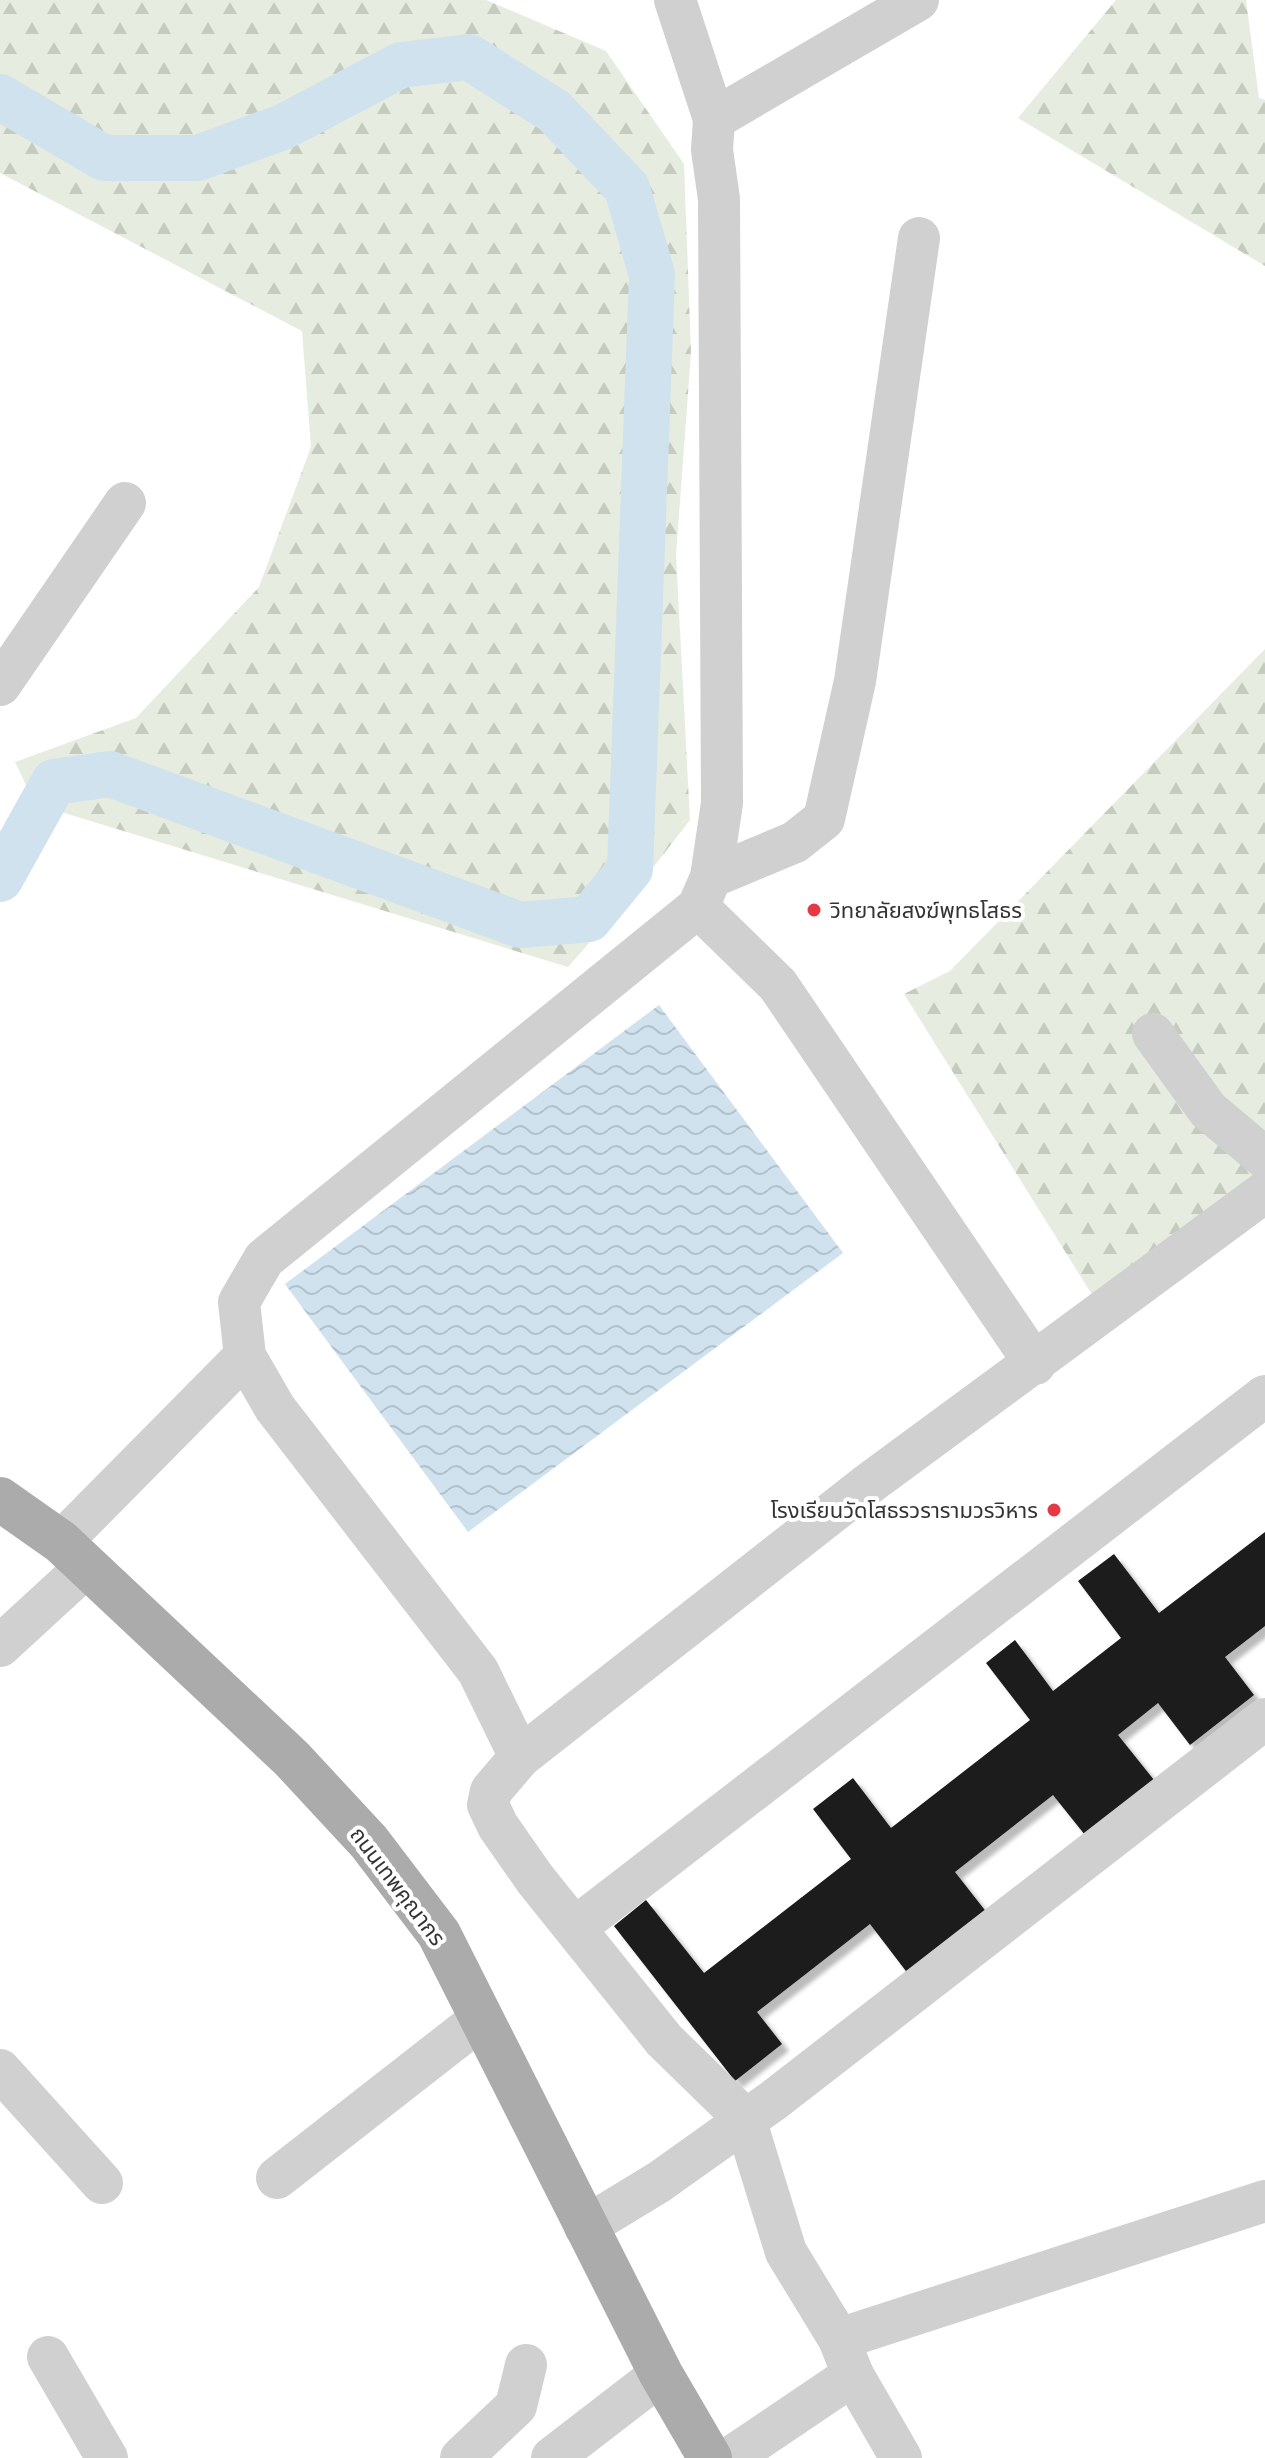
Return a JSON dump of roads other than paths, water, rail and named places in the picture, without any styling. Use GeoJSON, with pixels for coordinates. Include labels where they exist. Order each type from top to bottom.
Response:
{"type":"FeatureCollection","features":[{"type":"Feature","properties":{"kind":"main road","name":"ถนนเทพคุณากร"},"geometry":{"type":"LineString","coordinates":[[0,1499],[74,1554],[292,1759],[369,1842],[439,1934],[661,2374],[710,2458]]}},
{"type":"Feature","properties":{"kind":"street"},"geometry":{"type":"LineString","coordinates":[[714,119],[918,0]]}},
{"type":"Feature","properties":{"kind":"street"},"geometry":{"type":"LineString","coordinates":[[669,7],[714,119],[712,150],[719,199],[722,803],[705,892],[778,985],[1035,1364]]}},
{"type":"Feature","properties":{"kind":"street"},"geometry":{"type":"LineString","coordinates":[[520,1757],[478,1671],[275,1408],[245,1356],[239,1302],[264,1259],[705,892],[781,850],[824,819],[855,681],[919,238]]}},
{"type":"Feature","properties":{"kind":"street"},"geometry":{"type":"LineString","coordinates":[[0,685],[125,503]]}},
{"type":"Feature","properties":{"kind":"street"},"geometry":{"type":"LineString","coordinates":[[1153,1034],[1208,1110],[1265,1158]]}},
{"type":"Feature","properties":{"kind":"street"},"geometry":{"type":"LineString","coordinates":[[901,2458],[786,2252],[745,2119],[664,2040],[535,1879],[488,1805],[491,1791],[520,1757],[867,1485],[1265,1192]]}},
{"type":"Feature","properties":{"kind":"street"},"geometry":{"type":"LineString","coordinates":[[0,1646],[74,1554],[245,1356]]}},
{"type":"Feature","properties":{"kind":"street"},"geometry":{"type":"LineString","coordinates":[[576,1927],[1265,1396]]}},
{"type":"Feature","properties":{"kind":"street"},"geometry":{"type":"LineString","coordinates":[[585,2227],[659,2182],[774,2100],[1265,1719]]}},
{"type":"Feature","properties":{"kind":"street"},"geometry":{"type":"LineString","coordinates":[[277,2178],[482,2018]]}},
{"type":"Feature","properties":{"kind":"street"},"geometry":{"type":"LineString","coordinates":[[0,2070],[102,2183]]}},
{"type":"Feature","properties":{"kind":"street"},"geometry":{"type":"LineString","coordinates":[[730,2458],[846,2357],[1265,2201]]}},
{"type":"Feature","properties":{"kind":"street"},"geometry":{"type":"LineString","coordinates":[[48,2357],[107,2458]]}},
{"type":"Feature","properties":{"kind":"street"},"geometry":{"type":"LineString","coordinates":[[461,2458],[516,2406],[526,2365]]}},
{"type":"Feature","properties":{"kind":"street"},"geometry":{"type":"LineString","coordinates":[[552,2458],[661,2374]]}},
{"type":"Feature","properties":{"kind":"water"},"geometry":{"type":"Polygon","coordinates":[[[659,1005],[843,1253],[468,1532],[285,1284],[659,1005]]]}},
{"type":"Feature","properties":{"kind":"waterway"},"geometry":{"type":"LineString","coordinates":[[0,97],[104,158],[198,158],[283,127],[401,65],[469,57],[554,111],[627,188],[652,275],[630,869],[589,919],[520,925],[110,774],[54,782],[0,879]]}},
{"type":"Feature","properties":{"kind":"place","name":"วิทยาลัยสงฆ์พุทธโสธร"},"geometry":{"type":"Point","coordinates":[814,910]}},
{"type":"Feature","properties":{"kind":"place","name":"โรงเรียนวัดโสธรวรารามวรวิหาร"},"geometry":{"type":"Point","coordinates":[1054,1510]}}]}
